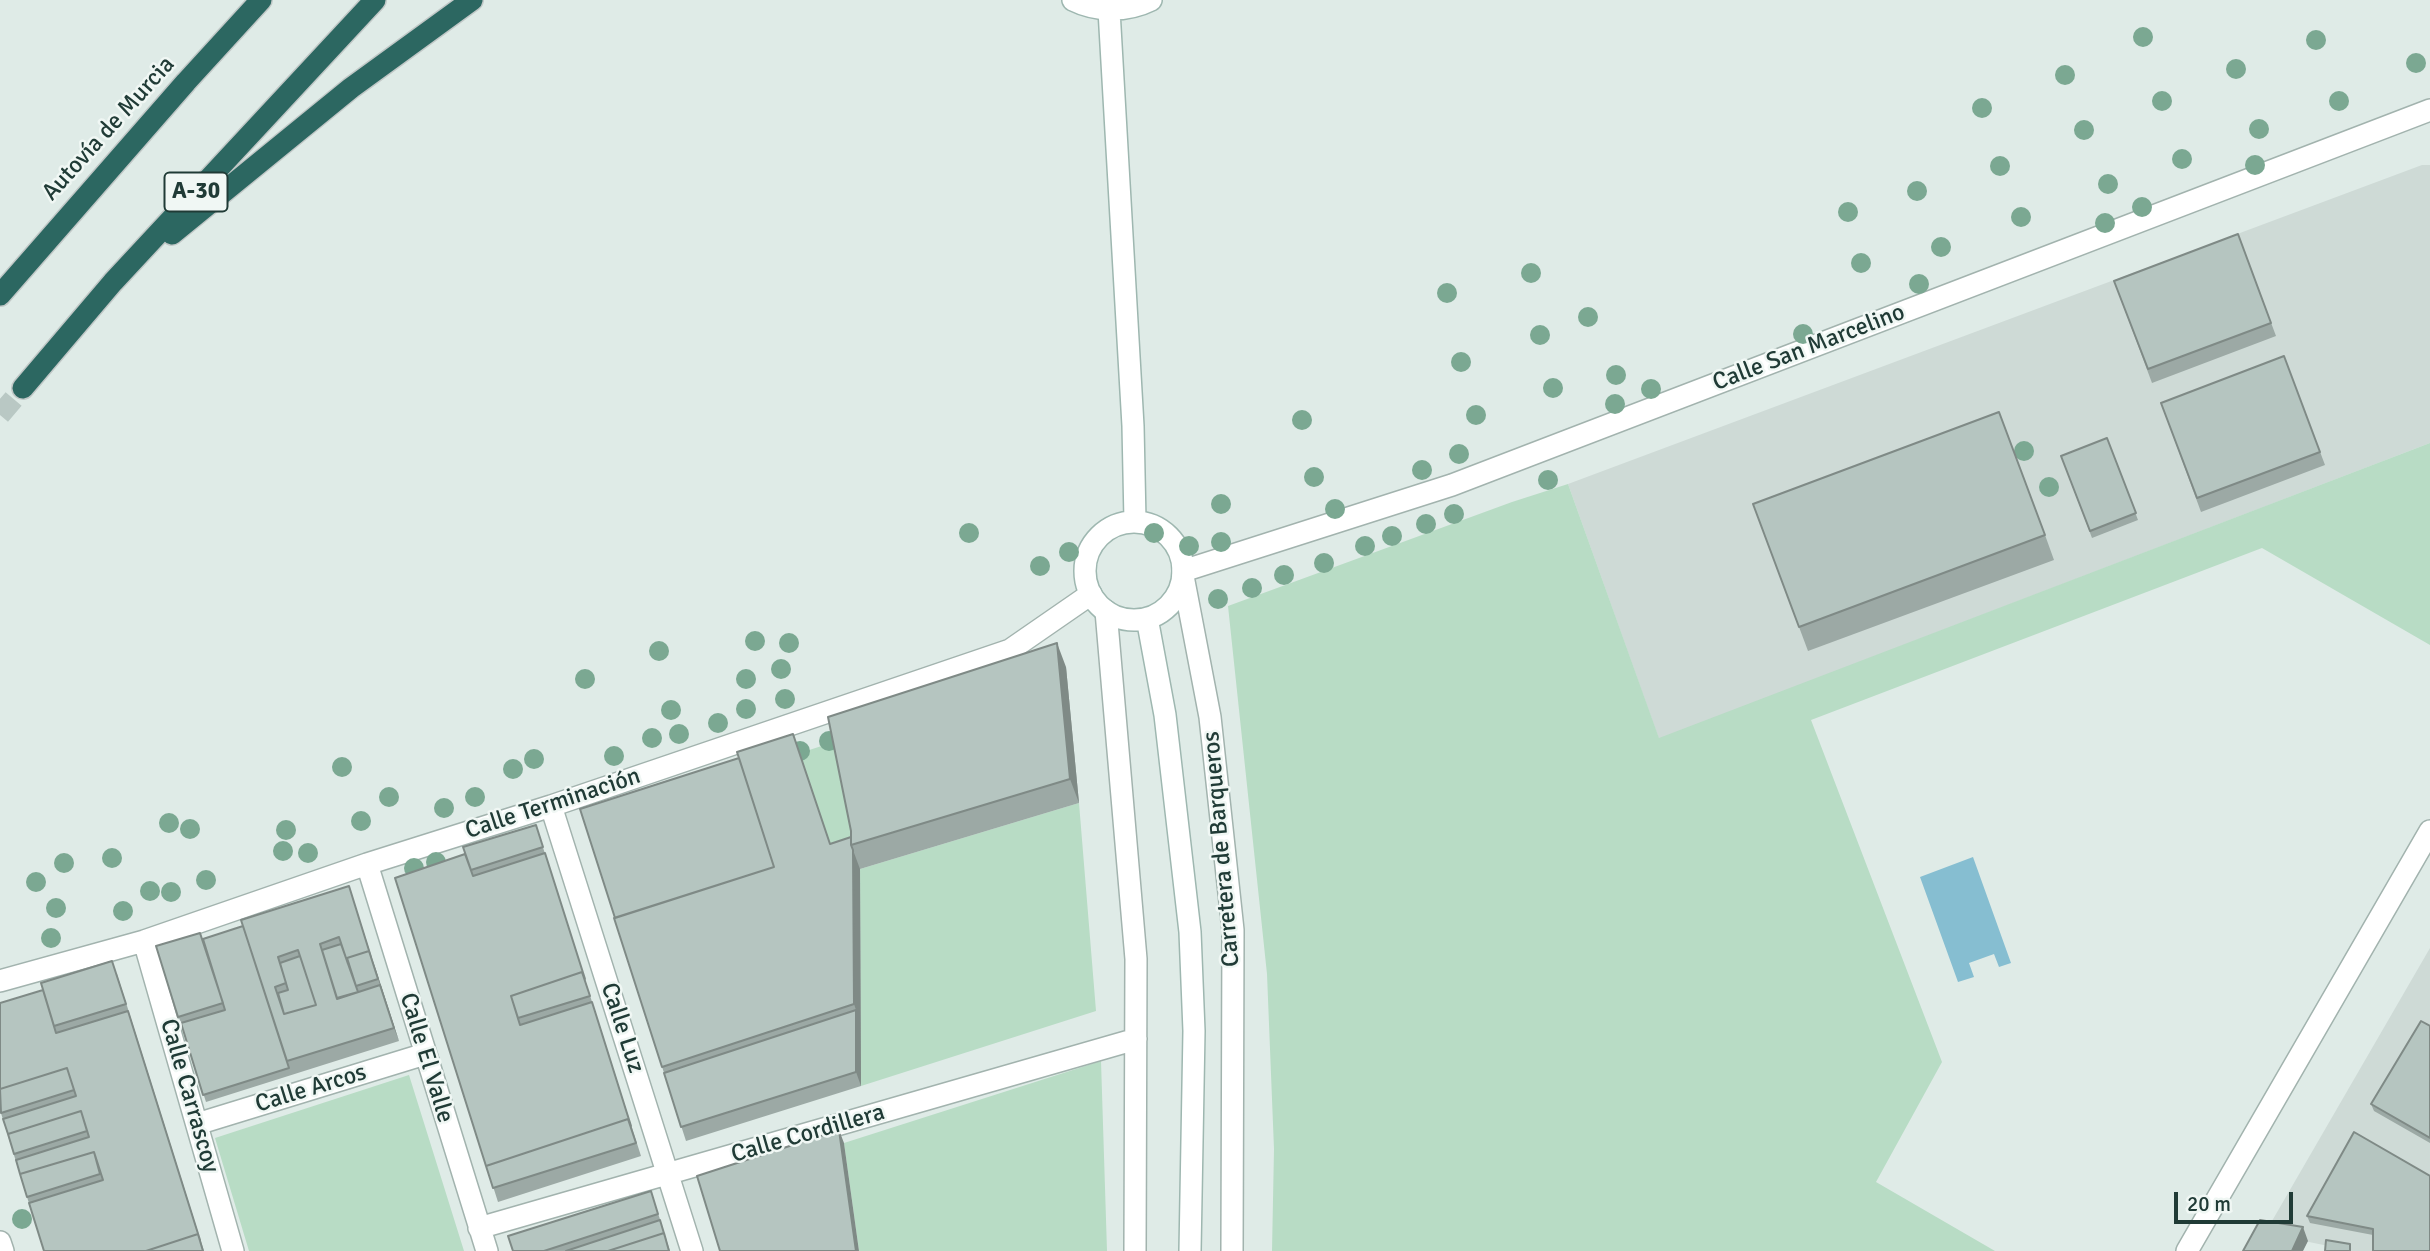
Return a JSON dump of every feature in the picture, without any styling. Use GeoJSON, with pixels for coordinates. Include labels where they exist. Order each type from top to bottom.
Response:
{"type":"FeatureCollection","features":[{"type":"Feature","properties":{"kind":"highway","name":"Autovía de Murcia"},"geometry":{"type":"LineString","coordinates":[[0,295],[261,0]]}},
{"type":"Feature","properties":{"kind":"highway","name":"A-30"},"geometry":{"type":"LineString","coordinates":[[23,387],[113,282],[375,0]]}},
{"type":"Feature","properties":{"kind":"highway"},"geometry":{"type":"LineString","coordinates":[[113,282],[351,89],[472,0]]}},
{"type":"Feature","properties":{"kind":"street"},"geometry":{"type":"LineString","coordinates":[[1073,0],[1083,5],[1109,10],[1139,6],[1151,0]]}},
{"type":"Feature","properties":{"kind":"street"},"geometry":{"type":"LineString","coordinates":[[1109,10],[1133,413],[1135,521]]}},
{"type":"Feature","properties":{"kind":"street","name":"Calle San Marcelino"},"geometry":{"type":"LineString","coordinates":[[1183,573],[1452,485],[2430,110]]}},
{"type":"Feature","properties":{"kind":"street"},"geometry":{"type":"LineString","coordinates":[[1135,521],[1164,531],[1181,556],[1183,573],[1179,590],[1171,603],[1147,618],[1133,620],[1118,618],[1098,604],[1086,580],[1085,566],[1096,539],[1107,529],[1135,521]]}},
{"type":"Feature","properties":{"kind":"street","name":"Carretera de Barqueros"},"geometry":{"type":"LineString","coordinates":[[1183,573],[1210,718],[1233,930],[1232,1251]]}},
{"type":"Feature","properties":{"kind":"street","name":"Calle Terminación"},"geometry":{"type":"LineString","coordinates":[[0,981],[144,941],[1010,650],[1091,594]]}},
{"type":"Feature","properties":{"kind":"street"},"geometry":{"type":"LineString","coordinates":[[1106,611],[1136,960],[1135,1251]]}},
{"type":"Feature","properties":{"kind":"street","name":"Carretera de Barqueros"},"geometry":{"type":"LineString","coordinates":[[1147,618],[1165,715],[1190,932],[1194,1031],[1191,1251]]}},
{"type":"Feature","properties":{"kind":"street","name":"Calle Luz"},"geometry":{"type":"LineString","coordinates":[[551,806],[692,1251]]}},
{"type":"Feature","properties":{"kind":"street"},"geometry":{"type":"LineString","coordinates":[[2188,1251],[2430,831]]}},
{"type":"Feature","properties":{"kind":"street","name":"Calle El Valle"},"geometry":{"type":"LineString","coordinates":[[367,864],[487,1251]]}},
{"type":"Feature","properties":{"kind":"street","name":"Calle Carrascoy"},"geometry":{"type":"LineString","coordinates":[[144,941],[233,1251]]}},
{"type":"Feature","properties":{"kind":"street","name":"Calle Cordillera"},"geometry":{"type":"LineString","coordinates":[[479,1228],[1136,1039]]}},
{"type":"Feature","properties":{"kind":"street","name":"Calle Arcos"},"geometry":{"type":"LineString","coordinates":[[197,1124],[425,1054]]}},
{"type":"Feature","properties":{"kind":"street"},"geometry":{"type":"LineString","coordinates":[[0,1242],[3,1251]]}},
{"type":"Feature","properties":{"kind":"shaded area"},"geometry":{"type":"Polygon","coordinates":[[[2422,165],[2430,165],[2430,443],[1659,739],[1568,484],[2422,165]]]}},
{"type":"Feature","properties":{"kind":"shaded area"},"geometry":{"type":"Polygon","coordinates":[[[2430,948],[2430,1251],[2353,1251],[2265,1233],[2430,948]]]}},
{"type":"Feature","properties":{"kind":"green space"},"geometry":{"type":"Polygon","coordinates":[[[2430,443],[2430,645],[2262,548],[1811,720],[1942,1062],[1876,1182],[1995,1251],[1272,1251],[1274,1149],[1267,974],[1228,606],[1568,484],[1659,738],[2430,443]]]}},
{"type":"Feature","properties":{"kind":"green space"},"geometry":{"type":"Polygon","coordinates":[[[837,741],[860,855],[836,863],[800,753],[837,741]]]}},
{"type":"Feature","properties":{"kind":"green space"},"geometry":{"type":"Polygon","coordinates":[[[1079,803],[1096,1011],[861,1086],[860,869],[1079,803]]]}},
{"type":"Feature","properties":{"kind":"green space"},"geometry":{"type":"Polygon","coordinates":[[[1101,1061],[1107,1251],[859,1251],[844,1143],[1101,1061]]]}},
{"type":"Feature","properties":{"kind":"green space"},"geometry":{"type":"Polygon","coordinates":[[[409,1075],[464,1251],[249,1251],[215,1138],[409,1075]]]}},
{"type":"Feature","properties":{"kind":"water"},"geometry":{"type":"Polygon","coordinates":[[[1973,857],[2011,963],[1999,967],[1994,954],[1969,963],[1974,977],[1958,982],[1920,877],[1973,857]]]}},
{"type":"Feature","properties":{"kind":"building"},"geometry":{"type":"Polygon","coordinates":[[[2238,234],[2271,323],[2148,369],[2114,281],[2238,234]]]}},
{"type":"Feature","properties":{"kind":"building"},"geometry":{"type":"Polygon","coordinates":[[[2284,356],[2320,452],[2197,498],[2161,403],[2284,356]]]}},
{"type":"Feature","properties":{"kind":"building"},"geometry":{"type":"Polygon","coordinates":[[[1999,412],[2045,535],[1799,627],[1753,504],[1999,412]]]}},
{"type":"Feature","properties":{"kind":"building"},"geometry":{"type":"Polygon","coordinates":[[[2107,438],[2136,513],[2090,531],[2061,456],[2107,438]]]}},
{"type":"Feature","properties":{"kind":"building"},"geometry":{"type":"Polygon","coordinates":[[[1057,643],[1070,779],[851,845],[851,831],[828,717],[1057,643]]]}},
{"type":"Feature","properties":{"kind":"building"},"geometry":{"type":"Polygon","coordinates":[[[793,734],[830,844],[851,837],[854,1004],[662,1067],[614,918],[774,867],[737,752],[793,734]]]}},
{"type":"Feature","properties":{"kind":"building"},"geometry":{"type":"Polygon","coordinates":[[[739,758],[774,867],[615,918],[580,809],[739,758]]]}},
{"type":"Feature","properties":{"kind":"building"},"geometry":{"type":"Polygon","coordinates":[[[536,825],[543,847],[471,870],[463,847],[536,825]]]}},
{"type":"Feature","properties":{"kind":"building"},"geometry":{"type":"Polygon","coordinates":[[[545,853],[585,979],[582,972],[511,996],[520,1025],[592,1002],[631,1126],[628,1119],[486,1166],[395,878],[465,854],[473,876],[545,853]]]}},
{"type":"Feature","properties":{"kind":"building"},"geometry":{"type":"Polygon","coordinates":[[[349,886],[371,957],[369,951],[347,958],[348,964],[339,937],[320,944],[337,999],[380,985],[394,1028],[287,1061],[241,920],[349,886]],[[298,950],[278,957],[286,983],[275,987],[284,1014],[316,1005],[298,950]]]}},
{"type":"Feature","properties":{"kind":"building"},"geometry":{"type":"Polygon","coordinates":[[[243,926],[289,1068],[203,1095],[181,1023],[225,1010],[203,939],[243,926]]]}},
{"type":"Feature","properties":{"kind":"building"},"geometry":{"type":"Polygon","coordinates":[[[200,933],[223,1003],[178,1017],[156,946],[200,933]]]}},
{"type":"Feature","properties":{"kind":"building"},"geometry":{"type":"Polygon","coordinates":[[[341,944],[358,992],[337,998],[322,950],[341,944]]]}},
{"type":"Feature","properties":{"kind":"building"},"geometry":{"type":"Polygon","coordinates":[[[369,951],[378,979],[356,986],[347,958],[369,951]]]}},
{"type":"Feature","properties":{"kind":"building"},"geometry":{"type":"Polygon","coordinates":[[[300,956],[316,1005],[284,1014],[278,993],[288,990],[280,963],[300,956]]]}},
{"type":"Feature","properties":{"kind":"building"},"geometry":{"type":"Polygon","coordinates":[[[112,961],[126,1004],[54,1026],[41,983],[112,961]]]}},
{"type":"Feature","properties":{"kind":"building"},"geometry":{"type":"Polygon","coordinates":[[[582,972],[590,996],[518,1018],[511,996],[582,972]]]}},
{"type":"Feature","properties":{"kind":"building"},"geometry":{"type":"Polygon","coordinates":[[[43,990],[56,1033],[128,1011],[200,1240],[198,1234],[146,1251],[44,1251],[29,1203],[103,1180],[94,1152],[20,1174],[16,1160],[89,1137],[81,1111],[8,1134],[3,1119],[76,1096],[67,1068],[0,1089],[0,1003],[43,990]]]}},
{"type":"Feature","properties":{"kind":"building"},"geometry":{"type":"Polygon","coordinates":[[[856,1010],[856,1072],[681,1127],[664,1073],[856,1010]]]}},
{"type":"Feature","properties":{"kind":"building"},"geometry":{"type":"Polygon","coordinates":[[[2421,1021],[2430,1026],[2430,1138],[2371,1104],[2421,1021]]]}},
{"type":"Feature","properties":{"kind":"building"},"geometry":{"type":"Polygon","coordinates":[[[67,1068],[74,1090],[1,1113],[0,1089],[67,1068]]]}},
{"type":"Feature","properties":{"kind":"building"},"geometry":{"type":"Polygon","coordinates":[[[81,1111],[87,1131],[14,1154],[8,1134],[81,1111]]]}},
{"type":"Feature","properties":{"kind":"building"},"geometry":{"type":"Polygon","coordinates":[[[628,1119],[636,1143],[493,1188],[486,1166],[628,1119]]]}},
{"type":"Feature","properties":{"kind":"building"},"geometry":{"type":"Polygon","coordinates":[[[839,1130],[856,1251],[720,1251],[697,1176],[839,1130]]]}},
{"type":"Feature","properties":{"kind":"building"},"geometry":{"type":"Polygon","coordinates":[[[2354,1132],[2430,1176],[2430,1251],[2373,1251],[2373,1229],[2307,1216],[2354,1132]]]}},
{"type":"Feature","properties":{"kind":"building"},"geometry":{"type":"Polygon","coordinates":[[[94,1152],[100,1174],[27,1197],[20,1174],[94,1152]]]}},
{"type":"Feature","properties":{"kind":"building"},"geometry":{"type":"Polygon","coordinates":[[[651,1191],[658,1214],[544,1251],[513,1251],[508,1236],[651,1191]]]}},
{"type":"Feature","properties":{"kind":"building"},"geometry":{"type":"Polygon","coordinates":[[[660,1220],[664,1233],[608,1251],[566,1251],[660,1220]]]}},
{"type":"Feature","properties":{"kind":"building"},"geometry":{"type":"Polygon","coordinates":[[[2260,1220],[2303,1227],[2292,1251],[2243,1251],[2260,1220]]]}},
{"type":"Feature","properties":{"kind":"building"},"geometry":{"type":"Polygon","coordinates":[[[664,1233],[669,1251],[608,1251],[664,1233]]]}},
{"type":"Feature","properties":{"kind":"building"},"geometry":{"type":"Polygon","coordinates":[[[198,1234],[203,1251],[146,1251],[198,1234]]]}},
{"type":"Feature","properties":{"kind":"building"},"geometry":{"type":"Polygon","coordinates":[[[2326,1240],[2350,1244],[2350,1251],[2325,1251],[2326,1240]]]}},
{"type":"Feature","properties":{"kind":"tunnel"},"geometry":{"type":"LineString","coordinates":[[0,415],[23,388]]}}]}
